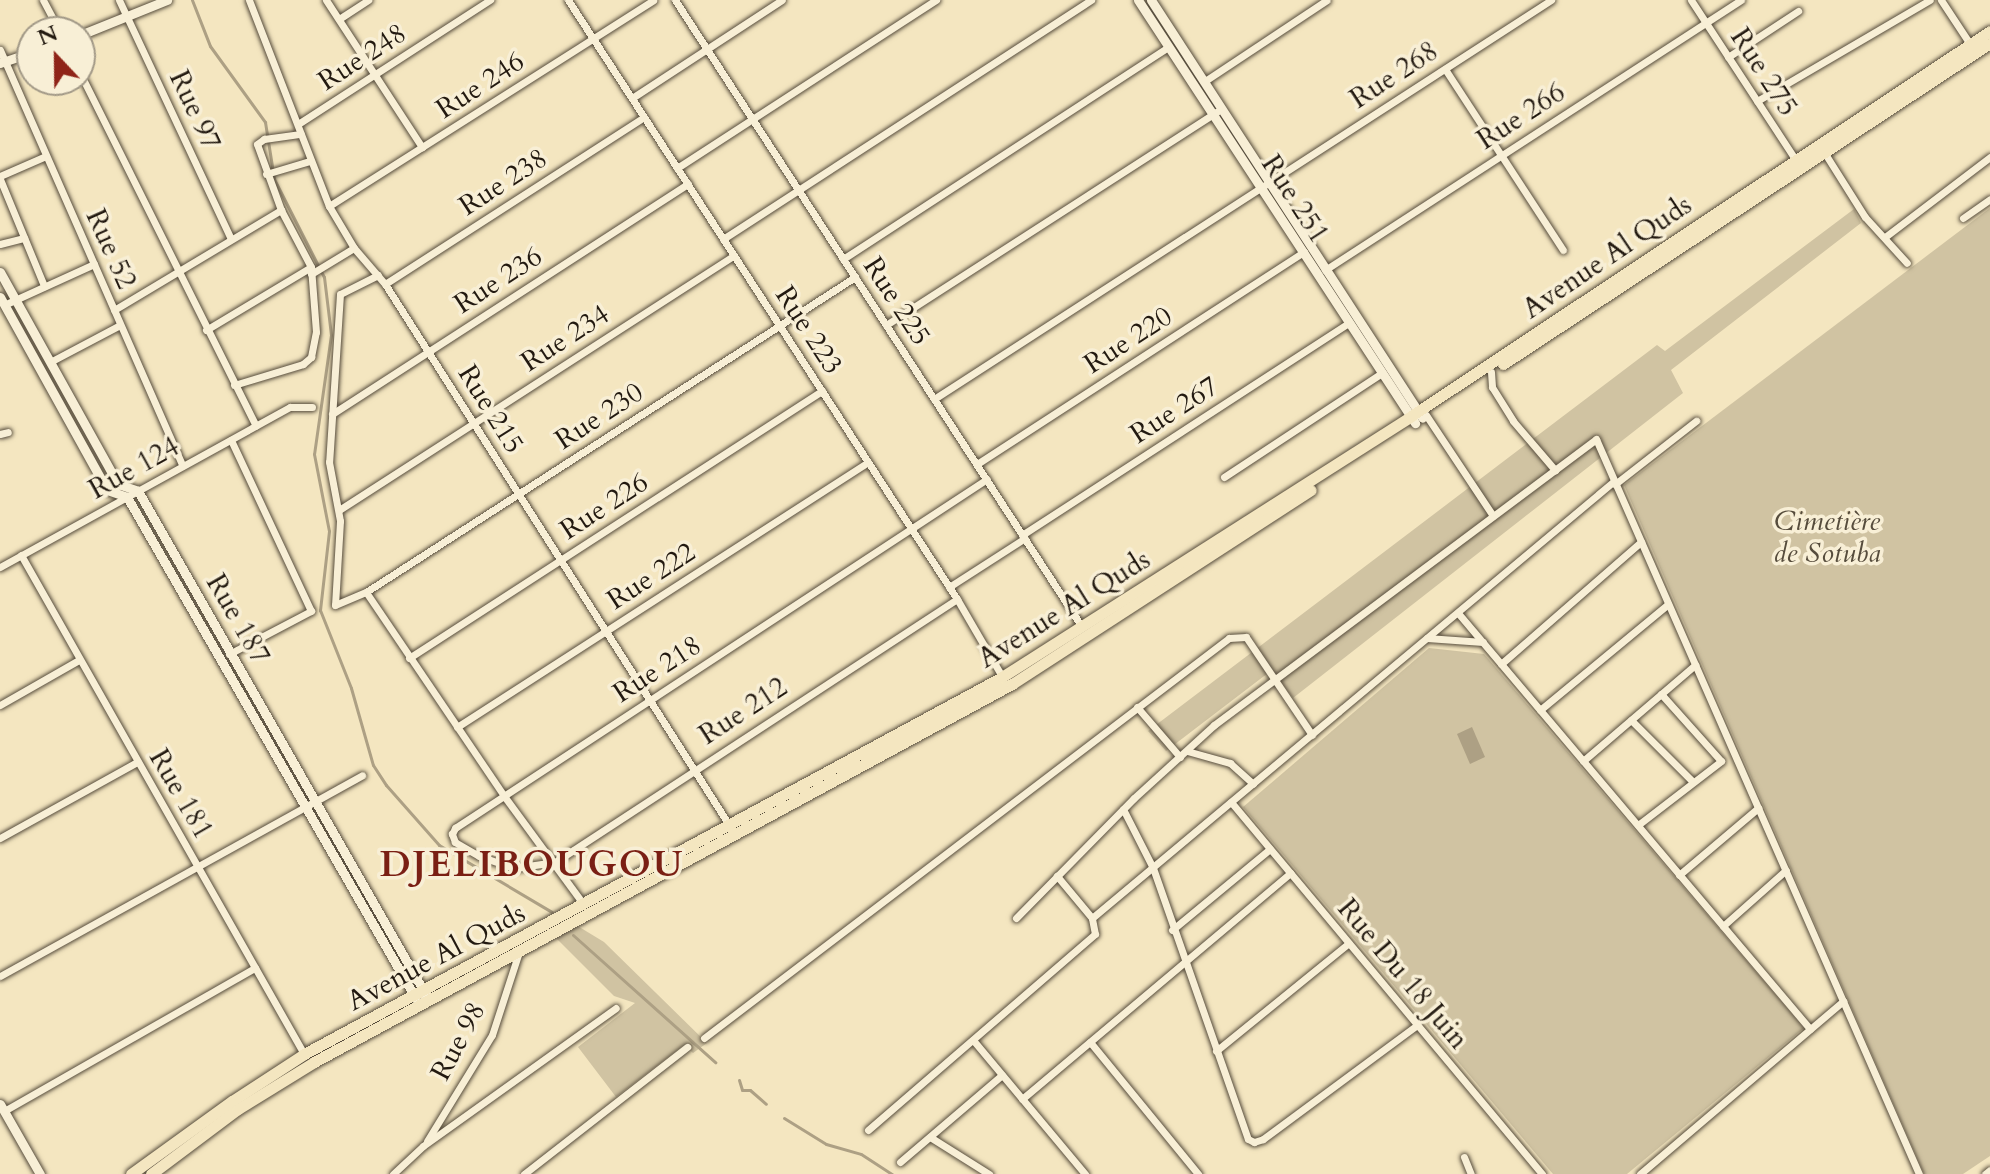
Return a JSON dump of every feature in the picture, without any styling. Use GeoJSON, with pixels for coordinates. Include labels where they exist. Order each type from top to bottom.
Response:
{"type":"FeatureCollection","features":[{"type":"Feature","properties":{"kind":"main road","name":"Avenue Al Quds"},"geometry":{"type":"LineString","coordinates":[[1005,682],[1082,627],[1491,372],[1990,31]]}},
{"type":"Feature","properties":{"kind":"main road","name":"Avenue Al Quds"},"geometry":{"type":"LineString","coordinates":[[151,1174],[269,1089],[421,997],[1005,682],[1418,417],[1798,164],[1824,152],[1990,43]]}},
{"type":"Feature","properties":{"kind":"main road","name":"Avenue Al Quds"},"geometry":{"type":"LineString","coordinates":[[571,917],[584,905],[732,829]]}},
{"type":"Feature","properties":{"kind":"main road","name":"Avenue Al Quds"},"geometry":{"type":"LineString","coordinates":[[131,1174],[232,1101],[304,1054],[519,951],[552,928]]}},
{"type":"Feature","properties":{"kind":"street","name":"Rue 97"},"geometry":{"type":"LineString","coordinates":[[119,0],[231,239]]}},
{"type":"Feature","properties":{"kind":"street"},"geometry":{"type":"LineString","coordinates":[[96,29],[167,0]]}},
{"type":"Feature","properties":{"kind":"street","name":"Rue 215"},"geometry":{"type":"LineString","coordinates":[[249,0],[329,206],[354,248],[385,284],[732,829]]}},
{"type":"Feature","properties":{"kind":"street"},"geometry":{"type":"LineString","coordinates":[[326,0],[422,147]]}},
{"type":"Feature","properties":{"kind":"street"},"geometry":{"type":"LineString","coordinates":[[339,19],[368,0]]}},
{"type":"Feature","properties":{"kind":"street"},"geometry":{"type":"LineString","coordinates":[[468,0],[475,10]]}},
{"type":"Feature","properties":{"kind":"street","name":"Rue 248"},"geometry":{"type":"LineString","coordinates":[[298,124],[490,0]]}},
{"type":"Feature","properties":{"kind":"street","name":"Rue 223"},"geometry":{"type":"LineString","coordinates":[[568,0],[957,599],[1005,682]]}},
{"type":"Feature","properties":{"kind":"street","name":"Rue 246"},"geometry":{"type":"LineString","coordinates":[[329,206],[653,0]]}},
{"type":"Feature","properties":{"kind":"street","name":"Rue 225"},"geometry":{"type":"LineString","coordinates":[[675,0],[1082,627]]}},
{"type":"Feature","properties":{"kind":"street"},"geometry":{"type":"LineString","coordinates":[[632,98],[782,0]]}},
{"type":"Feature","properties":{"kind":"street"},"geometry":{"type":"LineString","coordinates":[[677,168],[936,0]]}},
{"type":"Feature","properties":{"kind":"street"},"geometry":{"type":"LineString","coordinates":[[723,239],[1091,0]]}},
{"type":"Feature","properties":{"kind":"street","name":"Rue 251"},"geometry":{"type":"LineString","coordinates":[[1138,0],[1214,114],[1325,270],[1418,417]]}},
{"type":"Feature","properties":{"kind":"street","name":"Rue 251"},"geometry":{"type":"LineString","coordinates":[[1151,0],[1224,108],[1304,252],[1349,323],[1382,373],[1418,417]]}},
{"type":"Feature","properties":{"kind":"street"},"geometry":{"type":"LineString","coordinates":[[1205,81],[1327,0]]}},
{"type":"Feature","properties":{"kind":"street","name":"Rue 268"},"geometry":{"type":"LineString","coordinates":[[934,399],[1445,69],[1540,3],[1551,0]]}},
{"type":"Feature","properties":{"kind":"street","name":"Rue 275"},"geometry":{"type":"LineString","coordinates":[[1691,0],[1798,164]]}},
{"type":"Feature","properties":{"kind":"street","name":"Rue 266"},"geometry":{"type":"LineString","coordinates":[[1325,270],[1741,0]]}},
{"type":"Feature","properties":{"kind":"street"},"geometry":{"type":"LineString","coordinates":[[1757,101],[1930,0]]}},
{"type":"Feature","properties":{"kind":"street"},"geometry":{"type":"LineString","coordinates":[[1941,0],[1970,44]]}},
{"type":"Feature","properties":{"kind":"street"},"geometry":{"type":"LineString","coordinates":[[1728,57],[1798,11]]}},
{"type":"Feature","properties":{"kind":"street"},"geometry":{"type":"LineString","coordinates":[[843,259],[1168,47]]}},
{"type":"Feature","properties":{"kind":"street","name":"Rue 52"},"geometry":{"type":"LineString","coordinates":[[0,50],[2,62],[183,466]]}},
{"type":"Feature","properties":{"kind":"street"},"geometry":{"type":"LineString","coordinates":[[1445,69],[1563,250]]}},
{"type":"Feature","properties":{"kind":"street"},"geometry":{"type":"LineString","coordinates":[[91,96],[256,426]]}},
{"type":"Feature","properties":{"kind":"street"},"geometry":{"type":"LineString","coordinates":[[886,325],[1224,108]]}},
{"type":"Feature","properties":{"kind":"street","name":"Rue 238"},"geometry":{"type":"LineString","coordinates":[[385,284],[644,117]]}},
{"type":"Feature","properties":{"kind":"street"},"geometry":{"type":"LineString","coordinates":[[234,385],[303,364],[311,357],[316,332],[317,269],[281,210],[271,172],[257,144],[264,139],[301,134]]}},
{"type":"Feature","properties":{"kind":"street"},"geometry":{"type":"LineString","coordinates":[[1824,152],[1865,217],[1907,263]]}},
{"type":"Feature","properties":{"kind":"street"},"geometry":{"type":"LineString","coordinates":[[44,286],[0,177],[46,156]]}},
{"type":"Feature","properties":{"kind":"street"},"geometry":{"type":"LineString","coordinates":[[1885,237],[1990,157]]}},
{"type":"Feature","properties":{"kind":"street"},"geometry":{"type":"LineString","coordinates":[[271,172],[310,161]]}},
{"type":"Feature","properties":{"kind":"street","name":"Rue 236"},"geometry":{"type":"LineString","coordinates":[[332,414],[688,184]]}},
{"type":"Feature","properties":{"kind":"street"},"geometry":{"type":"LineString","coordinates":[[1963,218],[1990,199]]}},
{"type":"Feature","properties":{"kind":"street"},"geometry":{"type":"LineString","coordinates":[[114,310],[281,210]]}},
{"type":"Feature","properties":{"kind":"street"},"geometry":{"type":"LineString","coordinates":[[0,244],[24,238]]}},
{"type":"Feature","properties":{"kind":"street"},"geometry":{"type":"LineString","coordinates":[[206,330],[354,248]]}},
{"type":"Feature","properties":{"kind":"street","name":"Rue 220"},"geometry":{"type":"LineString","coordinates":[[977,464],[1304,252]]}},
{"type":"Feature","properties":{"kind":"street","name":"Rue 234"},"geometry":{"type":"LineString","coordinates":[[339,510],[734,255]]}},
{"type":"Feature","properties":{"kind":"street"},"geometry":{"type":"LineString","coordinates":[[15,299],[94,264]]}},
{"type":"Feature","properties":{"kind":"street","name":"Rue 187"},"geometry":{"type":"LineString","coordinates":[[0,272],[3,295],[107,490],[127,497],[305,806],[421,997]]}},
{"type":"Feature","properties":{"kind":"street"},"geometry":{"type":"LineString","coordinates":[[378,275],[340,294],[329,462],[339,510],[335,605],[366,592],[504,796],[584,905]]}},
{"type":"Feature","properties":{"kind":"street","name":"Rue 230"},"geometry":{"type":"LineString","coordinates":[[366,592],[855,277]]}},
{"type":"Feature","properties":{"kind":"street","name":"Rue 187"},"geometry":{"type":"LineString","coordinates":[[3,295],[15,299],[118,484],[138,491],[317,800],[421,997]]}},
{"type":"Feature","properties":{"kind":"street","name":"Rue 267"},"geometry":{"type":"LineString","coordinates":[[1024,536],[1349,323]]}},
{"type":"Feature","properties":{"kind":"street"},"geometry":{"type":"LineString","coordinates":[[50,362],[120,325]]}},
{"type":"Feature","properties":{"kind":"street"},"geometry":{"type":"LineString","coordinates":[[1491,372],[1492,387],[1513,421],[1555,470]]}},
{"type":"Feature","properties":{"kind":"street"},"geometry":{"type":"LineString","coordinates":[[1224,477],[1382,373]]}},
{"type":"Feature","properties":{"kind":"street","name":"Rue 226"},"geometry":{"type":"LineString","coordinates":[[409,658],[822,391]]}},
{"type":"Feature","properties":{"kind":"street","name":"Rue 124"},"geometry":{"type":"LineString","coordinates":[[0,567],[290,407],[312,407]]}},
{"type":"Feature","properties":{"kind":"street"},"geometry":{"type":"LineString","coordinates":[[1418,417],[1493,516]]}},
{"type":"Feature","properties":{"kind":"street"},"geometry":{"type":"LineString","coordinates":[[1092,918],[1615,482],[1696,421]]}},
{"type":"Feature","properties":{"kind":"street"},"geometry":{"type":"LineString","coordinates":[[1016,918],[1123,809],[1274,679],[1596,439],[1919,1174]]}},
{"type":"Feature","properties":{"kind":"street"},"geometry":{"type":"LineString","coordinates":[[220,658],[311,611],[231,440]]}},
{"type":"Feature","properties":{"kind":"street","name":"Rue 222"},"geometry":{"type":"LineString","coordinates":[[457,727],[868,462]]}},
{"type":"Feature","properties":{"kind":"street","name":"Rue 218"},"geometry":{"type":"LineString","coordinates":[[555,862],[514,868],[479,856],[455,842],[452,834],[455,828],[987,479]]}},
{"type":"Feature","properties":{"kind":"street"},"geometry":{"type":"LineString","coordinates":[[949,587],[1024,536]]}},
{"type":"Feature","properties":{"kind":"street"},"geometry":{"type":"LineString","coordinates":[[1501,664],[1641,542]]}},
{"type":"Feature","properties":{"kind":"street","name":"Rue 181"},"geometry":{"type":"LineString","coordinates":[[21,555],[304,1054]]}},
{"type":"Feature","properties":{"kind":"street","name":"Rue 212"},"geometry":{"type":"LineString","coordinates":[[555,862],[957,599]]}},
{"type":"Feature","properties":{"kind":"street"},"geometry":{"type":"LineString","coordinates":[[1540,710],[1668,604]]}},
{"type":"Feature","properties":{"kind":"street"},"geometry":{"type":"LineString","coordinates":[[1458,613],[1810,1029]]}},
{"type":"Feature","properties":{"kind":"street"},"geometry":{"type":"LineString","coordinates":[[704,1038],[1229,638],[1239,634],[1246,637],[1312,735]]}},
{"type":"Feature","properties":{"kind":"street"},"geometry":{"type":"LineString","coordinates":[[1427,638],[1483,642]]}},
{"type":"Feature","properties":{"kind":"street"},"geometry":{"type":"LineString","coordinates":[[0,705],[79,660]]}},
{"type":"Feature","properties":{"kind":"street"},"geometry":{"type":"LineString","coordinates":[[1583,761],[1695,665]]}},
{"type":"Feature","properties":{"kind":"street"},"geometry":{"type":"LineString","coordinates":[[1638,825],[1721,761],[1661,694]]}},
{"type":"Feature","properties":{"kind":"street"},"geometry":{"type":"LineString","coordinates":[[1137,707],[1180,757]]}},
{"type":"Feature","properties":{"kind":"street"},"geometry":{"type":"LineString","coordinates":[[1631,720],[1692,781]]}},
{"type":"Feature","properties":{"kind":"street"},"geometry":{"type":"LineString","coordinates":[[1187,751],[1230,763],[1253,784]]}},
{"type":"Feature","properties":{"kind":"street"},"geometry":{"type":"LineString","coordinates":[[0,838],[137,762]]}},
{"type":"Feature","properties":{"kind":"street"},"geometry":{"type":"LineString","coordinates":[[0,976],[362,775]]}},
{"type":"Feature","properties":{"kind":"street","name":"Rue Du 18 Juin"},"geometry":{"type":"LineString","coordinates":[[1231,802],[1542,1174]]}},
{"type":"Feature","properties":{"kind":"street"},"geometry":{"type":"LineString","coordinates":[[1679,875],[1758,808]]}},
{"type":"Feature","properties":{"kind":"street"},"geometry":{"type":"LineString","coordinates":[[1123,809],[1153,868],[1172,930],[1248,1139],[1254,1142],[1417,1025]]}},
{"type":"Feature","properties":{"kind":"street"},"geometry":{"type":"LineString","coordinates":[[1172,930],[1270,849]]}},
{"type":"Feature","properties":{"kind":"street"},"geometry":{"type":"LineString","coordinates":[[1723,926],[1786,870]]}},
{"type":"Feature","properties":{"kind":"street"},"geometry":{"type":"LineString","coordinates":[[1022,1099],[1290,873]]}},
{"type":"Feature","properties":{"kind":"street"},"geometry":{"type":"LineString","coordinates":[[868,1130],[1095,934],[1092,918],[1057,876]]}},
{"type":"Feature","properties":{"kind":"street"},"geometry":{"type":"LineString","coordinates":[[1216,1051],[1349,943]]}},
{"type":"Feature","properties":{"kind":"street","name":"Rue 98"},"geometry":{"type":"LineString","coordinates":[[423,1146],[492,1035],[519,951]]}},
{"type":"Feature","properties":{"kind":"street"},"geometry":{"type":"LineString","coordinates":[[40,1174],[2,1108],[255,968]]}},
{"type":"Feature","properties":{"kind":"street"},"geometry":{"type":"LineString","coordinates":[[1640,1174],[1843,1001]]}},
{"type":"Feature","properties":{"kind":"street"},"geometry":{"type":"LineString","coordinates":[[393,1174],[423,1146],[616,1008]]}},
{"type":"Feature","properties":{"kind":"street"},"geometry":{"type":"LineString","coordinates":[[973,1040],[1085,1174]]}},
{"type":"Feature","properties":{"kind":"street"},"geometry":{"type":"LineString","coordinates":[[1090,1042],[1198,1174]]}},
{"type":"Feature","properties":{"kind":"street"},"geometry":{"type":"LineString","coordinates":[[524,1174],[687,1047]]}},
{"type":"Feature","properties":{"kind":"street"},"geometry":{"type":"LineString","coordinates":[[900,1162],[1002,1075]]}},
{"type":"Feature","properties":{"kind":"street"},"geometry":{"type":"LineString","coordinates":[[0,1127],[10,1121]]}},
{"type":"Feature","properties":{"kind":"street"},"geometry":{"type":"LineString","coordinates":[[930,1137],[989,1174]]}},
{"type":"Feature","properties":{"kind":"street"},"geometry":{"type":"LineString","coordinates":[[1464,1157],[1471,1174]]}},
{"type":"Feature","properties":{"kind":"street"},"geometry":{"type":"LineString","coordinates":[[1985,1174],[1990,1170]]}},
{"type":"Feature","properties":{"kind":"green space","name":"Cimetière de Sotuba"},"geometry":{"type":"Polygon","coordinates":[[[1990,208],[1990,1156],[1963,1174],[1924,1174],[1624,485],[1990,208]]]}},
{"type":"Feature","properties":{"kind":"green space"},"geometry":{"type":"Polygon","coordinates":[[[1854,209],[1861,223],[1671,370],[1683,393],[1293,698],[1272,670],[1166,751],[1148,731],[1657,345],[1665,351],[1854,209]]]}},
{"type":"Feature","properties":{"kind":"green space"},"geometry":{"type":"Polygon","coordinates":[[[1429,648],[1484,654],[1804,1028],[1627,1174],[1553,1174],[1243,807],[1429,648]]]}},
{"type":"Feature","properties":{"kind":"green space"},"geometry":{"type":"Polygon","coordinates":[[[576,925],[604,942],[707,1043],[693,1053],[684,1045],[616,1097],[578,1047],[635,1003],[614,996],[554,936],[576,925]]]}},
{"type":"Feature","properties":{"kind":"shaded area"},"geometry":{"type":"Polygon","coordinates":[[[1472,727],[1485,757],[1470,764],[1457,734],[1472,727]]]}},
{"type":"Feature","properties":{"kind":"waterway"},"geometry":{"type":"LineString","coordinates":[[192,0],[210,46],[265,122],[274,179],[324,277],[331,335],[314,454],[329,531],[320,610],[351,688],[373,765],[386,785],[439,845],[552,912]]}},
{"type":"Feature","properties":{"kind":"waterway"},"geometry":{"type":"LineString","coordinates":[[573,935],[715,1062]]}},
{"type":"Feature","properties":{"kind":"waterway"},"geometry":{"type":"LineString","coordinates":[[739,1080],[742,1090],[750,1090],[766,1104]]}},
{"type":"Feature","properties":{"kind":"waterway"},"geometry":{"type":"LineString","coordinates":[[784,1118],[826,1144],[861,1154],[892,1174]]}},
{"type":"Feature","properties":{"kind":"district","name":"DJELIBOUGOU"},"geometry":{"type":"Point","coordinates":[532,865]}}]}
